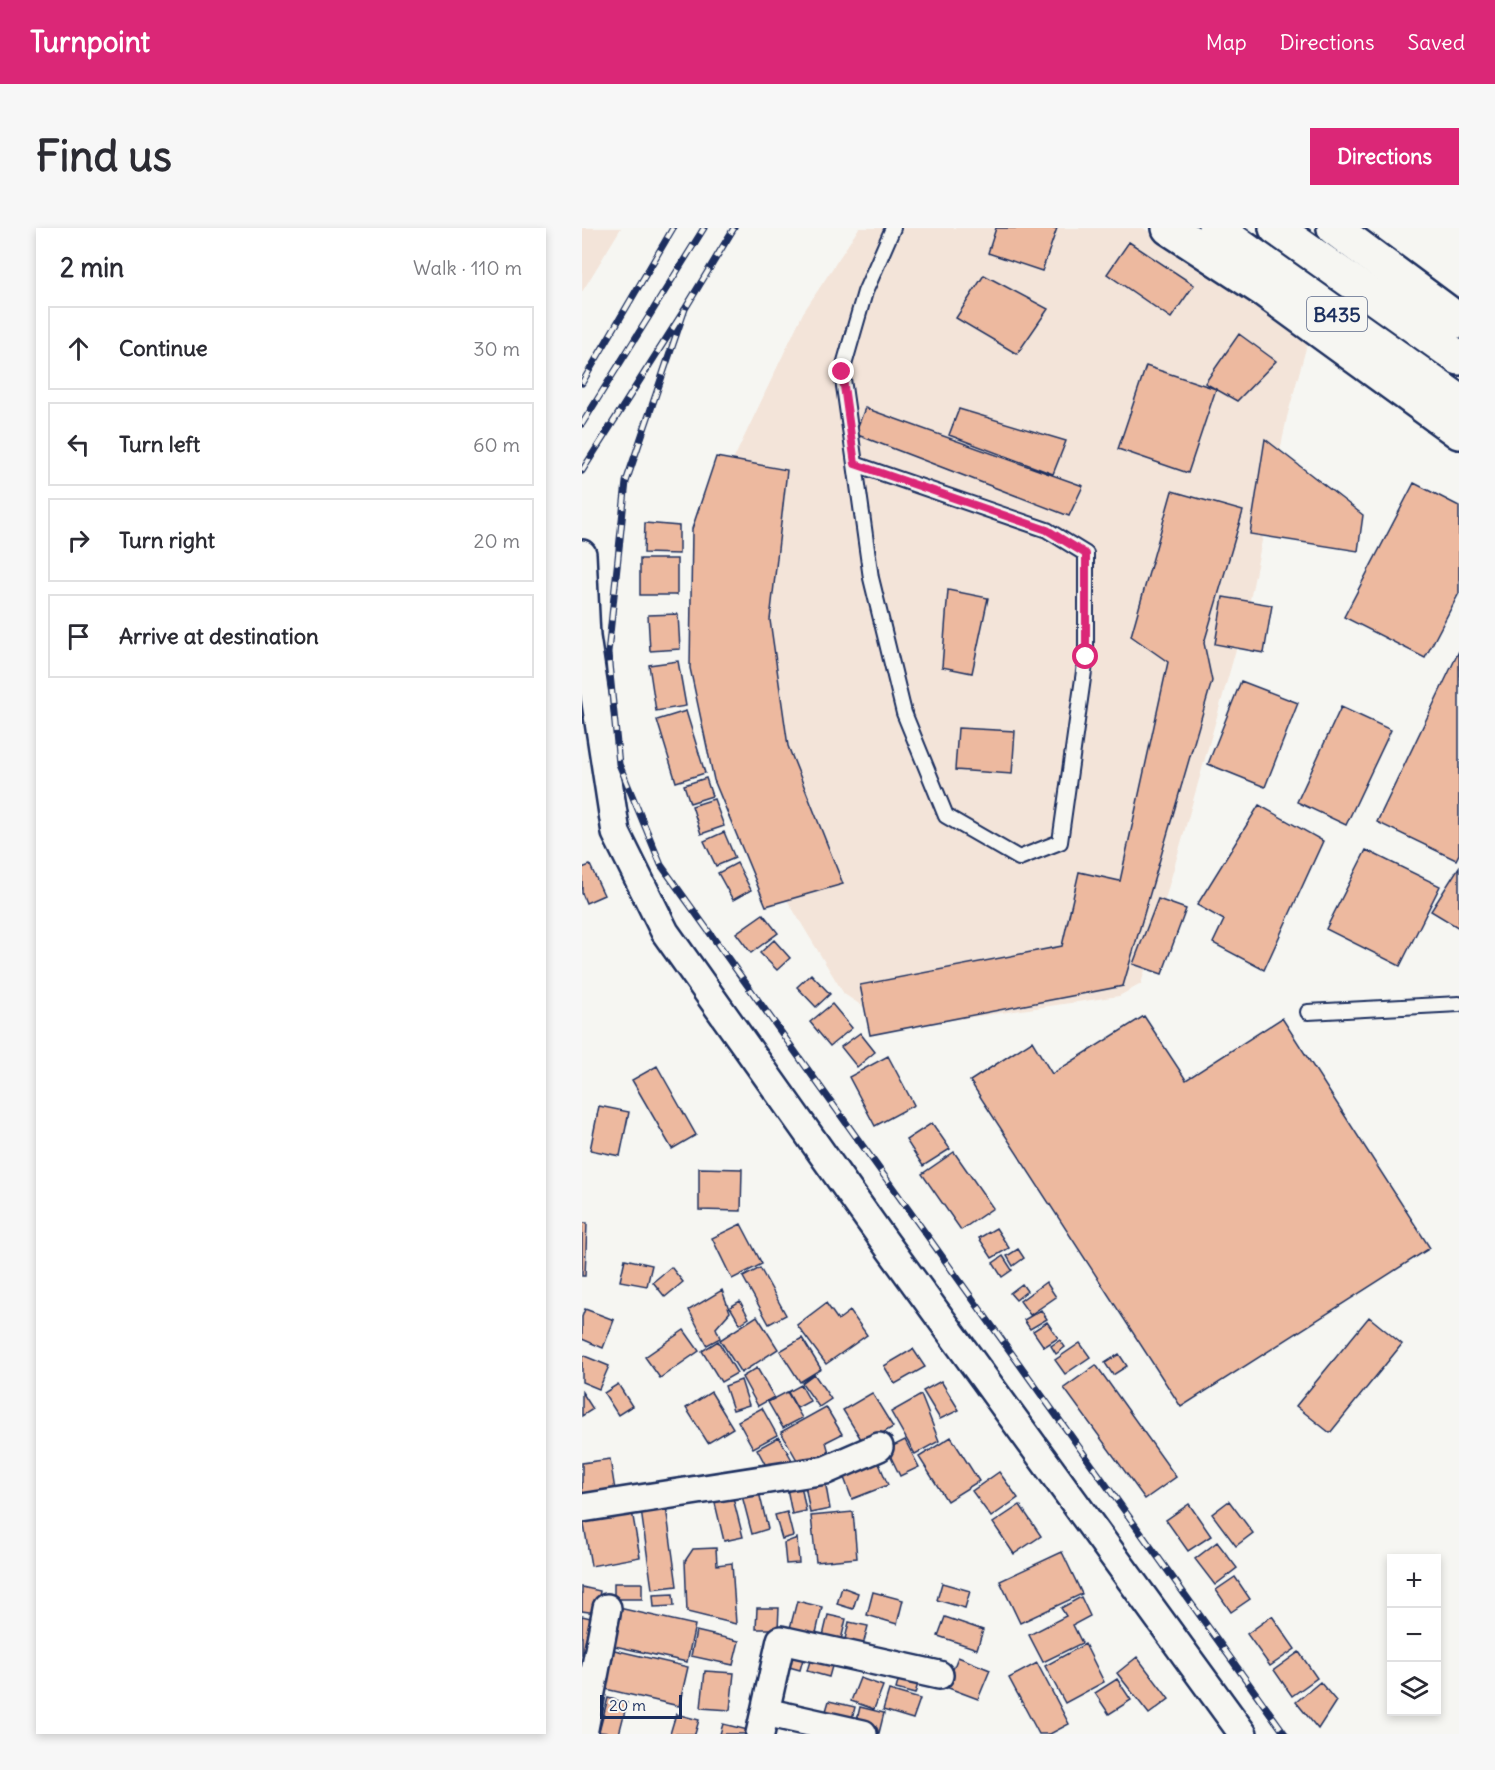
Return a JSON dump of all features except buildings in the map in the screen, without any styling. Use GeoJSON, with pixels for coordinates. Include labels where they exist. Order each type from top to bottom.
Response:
{"type":"FeatureCollection","features":[{"type":"Feature","properties":{"kind":"main road"},"geometry":{"type":"LineString","coordinates":[[1169,228],[1264,290],[1459,432]]}},
{"type":"Feature","properties":{"kind":"main road","name":"B435"},"geometry":{"type":"LineString","coordinates":[[1215,228],[1459,401]]}},
{"type":"Feature","properties":{"kind":"main road","name":"B435"},"geometry":{"type":"LineString","coordinates":[[1276,228],[1459,358]]}},
{"type":"Feature","properties":{"kind":"main road"},"geometry":{"type":"LineString","coordinates":[[1334,228],[1459,321]]}},
{"type":"Feature","properties":{"kind":"street"},"geometry":{"type":"LineString","coordinates":[[582,554],[586,637],[616,833],[665,932],[889,1248],[1243,1734]]}},
{"type":"Feature","properties":{"kind":"street"},"geometry":{"type":"LineString","coordinates":[[582,1508],[826,1470],[879,1447]]}},
{"type":"Feature","properties":{"kind":"street"},"geometry":{"type":"LineString","coordinates":[[583,1734],[607,1608]]}},
{"type":"Feature","properties":{"kind":"street"},"geometry":{"type":"LineString","coordinates":[[863,1734],[763,1723],[778,1645],[781,1640],[939,1675]]}},
{"type":"Feature","properties":{"kind":"lane"},"geometry":{"type":"LineString","coordinates":[[855,464],[1047,530],[1086,554],[1086,657],[1060,842],[1019,858],[946,816],[904,713],[871,578],[842,372],[865,292],[893,228]]}},
{"type":"Feature","properties":{"kind":"lane"},"geometry":{"type":"LineString","coordinates":[[1308,1012],[1459,1004]]}},
{"type":"Feature","properties":{"kind":"shaded area"},"geometry":{"type":"Polygon","coordinates":[[[582,228],[621,228],[582,292],[582,228]]]}},
{"type":"Feature","properties":{"kind":"shaded area"},"geometry":{"type":"Polygon","coordinates":[[[859,228],[1143,228],[1311,330],[1287,417],[1250,600],[1141,984],[1119,996],[896,1028],[844,994],[772,875],[709,511],[803,313],[859,228]]]}},
{"type":"Feature","properties":{"kind":"railway"},"geometry":{"type":"LineString","coordinates":[[582,383],[673,228]]}},
{"type":"Feature","properties":{"kind":"railway"},"geometry":{"type":"LineString","coordinates":[[582,424],[704,228]]}},
{"type":"Feature","properties":{"kind":"railway"},"geometry":{"type":"LineString","coordinates":[[582,471],[734,228]]}},
{"type":"Feature","properties":{"kind":"railway"},"geometry":{"type":"LineString","coordinates":[[685,309],[626,482],[608,653],[619,764],[661,865],[1285,1734]]}},
{"type":"Feature","properties":{"kind":"route"},"geometry":{"type":"LineString","coordinates":[[842,372],[855,464],[1047,530],[1086,554],[1086,657]]}}]}
